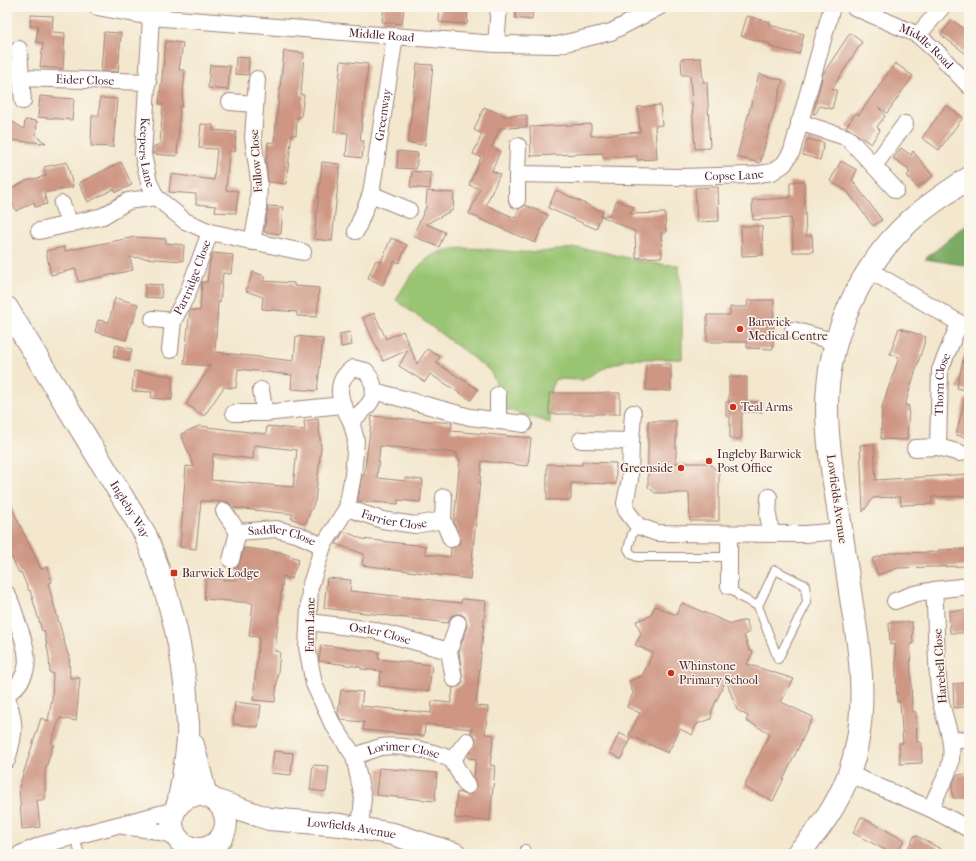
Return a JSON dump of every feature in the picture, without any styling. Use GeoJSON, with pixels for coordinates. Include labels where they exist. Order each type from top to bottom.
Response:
{"type":"FeatureCollection","features":[{"type":"Feature","properties":{"kind":"street","name":"Middle Road"},"geometry":{"type":"LineString","coordinates":[[97,7],[152,17],[496,44],[557,45],[611,32],[659,7]]}},
{"type":"Feature","properties":{"kind":"street"},"geometry":{"type":"LineString","coordinates":[[496,44],[499,7]]}},
{"type":"Feature","properties":{"kind":"street","name":"Copse Lane"},"geometry":{"type":"LineString","coordinates":[[517,174],[680,177],[753,175],[772,172],[784,164],[792,152],[799,122],[832,7]]}},
{"type":"Feature","properties":{"kind":"street","name":"Middle Road"},"geometry":{"type":"LineString","coordinates":[[854,7],[918,35],[938,53],[969,86]]}},
{"type":"Feature","properties":{"kind":"street"},"geometry":{"type":"LineString","coordinates":[[918,35],[942,7]]}},
{"type":"Feature","properties":{"kind":"street","name":"Keepers Lane"},"geometry":{"type":"LineString","coordinates":[[152,17],[143,155],[149,182],[156,197],[185,222],[210,232],[304,252]]}},
{"type":"Feature","properties":{"kind":"street","name":"Greenway"},"geometry":{"type":"LineString","coordinates":[[356,231],[371,194],[395,36]]}},
{"type":"Feature","properties":{"kind":"street"},"geometry":{"type":"LineString","coordinates":[[19,49],[23,101]]}},
{"type":"Feature","properties":{"kind":"street","name":"Eider Close"},"geometry":{"type":"LineString","coordinates":[[21,78],[148,82]]}},
{"type":"Feature","properties":{"kind":"street","name":"Fallow Close"},"geometry":{"type":"LineString","coordinates":[[252,242],[258,211],[259,181],[252,138],[257,79]]}},
{"type":"Feature","properties":{"kind":"street"},"geometry":{"type":"LineString","coordinates":[[230,102],[255,104]]}},
{"type":"Feature","properties":{"kind":"street"},"geometry":{"type":"LineString","coordinates":[[799,122],[848,138],[896,190]]}},
{"type":"Feature","properties":{"kind":"street"},"geometry":{"type":"LineString","coordinates":[[874,166],[905,124]]}},
{"type":"Feature","properties":{"kind":"street"},"geometry":{"type":"LineString","coordinates":[[517,200],[518,146]]}},
{"type":"Feature","properties":{"kind":"street","name":"Lowfields Avenue"},"geometry":{"type":"LineString","coordinates":[[797,854],[816,834],[827,818],[849,774],[857,744],[861,714],[861,678],[857,629],[828,442],[827,413],[830,371],[836,342],[856,291],[869,270],[894,237],[927,206],[969,178]]}},
{"type":"Feature","properties":{"kind":"street"},"geometry":{"type":"LineString","coordinates":[[371,194],[409,210]]}},
{"type":"Feature","properties":{"kind":"street"},"geometry":{"type":"LineString","coordinates":[[39,231],[103,216],[128,201],[156,197]]}},
{"type":"Feature","properties":{"kind":"street"},"geometry":{"type":"LineString","coordinates":[[62,204],[70,224]]}},
{"type":"Feature","properties":{"kind":"street","name":"Partridge Close"},"geometry":{"type":"LineString","coordinates":[[170,350],[173,321],[187,295],[210,232]]}},
{"type":"Feature","properties":{"kind":"street"},"geometry":{"type":"LineString","coordinates":[[869,270],[964,326]]}},
{"type":"Feature","properties":{"kind":"street","name":"Ingleby Way"},"geometry":{"type":"LineString","coordinates":[[7,308],[145,534],[161,574],[177,631],[186,687],[188,735],[185,769],[177,808]]}},
{"type":"Feature","properties":{"kind":"street","name":"Partridge Close"},"geometry":{"type":"LineString","coordinates":[[153,319],[173,321]]}},
{"type":"Feature","properties":{"kind":"street","name":"Thorn Close"},"geometry":{"type":"LineString","coordinates":[[938,447],[940,370],[964,326]]}},
{"type":"Feature","properties":{"kind":"street"},"geometry":{"type":"LineString","coordinates":[[793,330],[836,342]]}},
{"type":"Feature","properties":{"kind":"street","name":"Farm Lane"},"geometry":{"type":"LineString","coordinates":[[360,828],[363,798],[354,756],[332,723],[314,684],[308,647],[310,587],[323,546],[347,508],[353,475],[356,440],[351,421],[342,405],[340,387],[344,375],[353,368],[366,371],[373,381],[374,391]]}},
{"type":"Feature","properties":{"kind":"street"},"geometry":{"type":"LineString","coordinates":[[261,390],[265,413]]}},
{"type":"Feature","properties":{"kind":"street"},"geometry":{"type":"LineString","coordinates":[[351,421],[363,411],[372,399],[374,391],[470,417],[524,424]]}},
{"type":"Feature","properties":{"kind":"street"},"geometry":{"type":"LineString","coordinates":[[498,394],[498,421]]}},
{"type":"Feature","properties":{"kind":"street"},"geometry":{"type":"LineString","coordinates":[[234,413],[265,413],[342,405]]}},
{"type":"Feature","properties":{"kind":"street"},"geometry":{"type":"LineString","coordinates":[[632,413],[630,479],[625,502],[626,510],[638,526],[657,533],[670,535],[771,533],[805,534],[841,531]]}},
{"type":"Feature","properties":{"kind":"street"},"geometry":{"type":"LineString","coordinates":[[581,440],[631,441]]}},
{"type":"Feature","properties":{"kind":"street"},"geometry":{"type":"LineString","coordinates":[[915,448],[938,447],[960,453]]}},
{"type":"Feature","properties":{"kind":"street","name":"Farrier Close"},"geometry":{"type":"LineString","coordinates":[[444,497],[443,520],[451,539]]}},
{"type":"Feature","properties":{"kind":"street"},"geometry":{"type":"LineString","coordinates":[[769,497],[768,515],[771,533]]}},
{"type":"Feature","properties":{"kind":"street","name":"Farrier Close"},"geometry":{"type":"LineString","coordinates":[[347,508],[382,520],[415,525],[443,520]]}},
{"type":"Feature","properties":{"kind":"street","name":"Saddler Close"},"geometry":{"type":"LineString","coordinates":[[224,511],[238,532],[231,560]]}},
{"type":"Feature","properties":{"kind":"street","name":"Saddler Close"},"geometry":{"type":"LineString","coordinates":[[238,532],[276,529],[323,546]]}},
{"type":"Feature","properties":{"kind":"street"},"geometry":{"type":"LineString","coordinates":[[729,534],[729,586]]}},
{"type":"Feature","properties":{"kind":"street"},"geometry":{"type":"LineString","coordinates":[[895,601],[914,594],[969,586]]}},
{"type":"Feature","properties":{"kind":"street","name":"Harebell Close"},"geometry":{"type":"LineString","coordinates":[[931,810],[935,796],[949,771],[951,758],[951,741],[945,725],[940,696],[934,590]]}},
{"type":"Feature","properties":{"kind":"street"},"geometry":{"type":"LineString","coordinates":[[7,594],[27,647],[27,666],[14,689],[7,694]]}},
{"type":"Feature","properties":{"kind":"street","name":"Ostler Close"},"geometry":{"type":"LineString","coordinates":[[309,622],[373,630],[450,651]]}},
{"type":"Feature","properties":{"kind":"street"},"geometry":{"type":"LineString","coordinates":[[454,679],[450,651],[458,623]]}},
{"type":"Feature","properties":{"kind":"street"},"geometry":{"type":"LineString","coordinates":[[7,698],[14,722],[14,735],[7,760]]}},
{"type":"Feature","properties":{"kind":"street","name":"Ingleby Way"},"geometry":{"type":"LineString","coordinates":[[188,735],[211,799]]}},
{"type":"Feature","properties":{"kind":"street"},"geometry":{"type":"LineString","coordinates":[[951,741],[969,739]]}},
{"type":"Feature","properties":{"kind":"street","name":"Lorimer Close"},"geometry":{"type":"LineString","coordinates":[[452,760],[467,741]]}},
{"type":"Feature","properties":{"kind":"street","name":"Lorimer Close"},"geometry":{"type":"LineString","coordinates":[[354,756],[382,747],[406,748],[438,753],[452,760],[467,786]]}},
{"type":"Feature","properties":{"kind":"street"},"geometry":{"type":"LineString","coordinates":[[849,774],[931,810],[969,829]]}},
{"type":"Feature","properties":{"kind":"street"},"geometry":{"type":"LineString","coordinates":[[118,826],[152,830],[183,845],[201,849],[217,844],[226,826],[226,817],[222,808],[211,799],[196,795],[186,798],[177,808],[173,819],[173,828],[183,845]]}},
{"type":"Feature","properties":{"kind":"street","name":"Lowfields Avenue"},"geometry":{"type":"LineString","coordinates":[[211,799],[269,818],[360,828],[392,834],[455,854]]}},
{"type":"Feature","properties":{"kind":"street"},"geometry":{"type":"LineString","coordinates":[[20,854],[41,844],[118,826],[177,808]]}},
{"type":"Feature","properties":{"kind":"street","name":"Lowfields Avenue"},"geometry":{"type":"LineString","coordinates":[[217,844],[269,818]]}},
{"type":"Feature","properties":{"kind":"lane"},"geometry":{"type":"LineString","coordinates":[[638,526],[632,534],[628,548],[632,554],[638,557],[729,557]]}},
{"type":"Feature","properties":{"kind":"lane"},"geometry":{"type":"LineString","coordinates":[[729,586],[740,597],[758,606],[778,659],[807,602],[805,584],[775,570],[758,606]]}},
{"type":"Feature","properties":{"kind":"lane"},"geometry":{"type":"LineString","coordinates":[[74,836],[80,854]]}},
{"type":"Feature","properties":{"kind":"green space"},"geometry":{"type":"Polygon","coordinates":[[[969,223],[969,266],[925,259],[969,223]]]}},
{"type":"Feature","properties":{"kind":"green space"},"geometry":{"type":"Polygon","coordinates":[[[470,248],[535,252],[580,248],[605,252],[642,261],[666,265],[679,265],[682,301],[682,359],[630,359],[609,366],[583,380],[555,379],[551,388],[550,423],[505,409],[492,374],[489,370],[396,300],[412,274],[422,263],[435,254],[446,250],[470,248]]]}},
{"type":"Feature","properties":{"kind":"building"},"geometry":{"type":"Polygon","coordinates":[[[384,7],[404,7],[402,24],[382,22],[384,7]]]}},
{"type":"Feature","properties":{"kind":"building"},"geometry":{"type":"Polygon","coordinates":[[[440,7],[468,7],[467,24],[439,22],[440,7]]]}},
{"type":"Feature","properties":{"kind":"building"},"geometry":{"type":"Polygon","coordinates":[[[516,7],[533,7],[532,20],[515,18],[516,7]]]}},
{"type":"Feature","properties":{"kind":"building"},"geometry":{"type":"Polygon","coordinates":[[[31,15],[53,16],[52,32],[65,33],[63,69],[40,67],[43,43],[36,42],[38,26],[30,26],[31,15]]]}},
{"type":"Feature","properties":{"kind":"building"},"geometry":{"type":"Polygon","coordinates":[[[747,16],[770,22],[769,25],[804,34],[799,54],[770,47],[771,44],[741,36],[747,16]]]}},
{"type":"Feature","properties":{"kind":"building"},"geometry":{"type":"Polygon","coordinates":[[[952,20],[969,33],[969,56],[941,35],[952,20]]]}},
{"type":"Feature","properties":{"kind":"building"},"geometry":{"type":"Polygon","coordinates":[[[104,32],[121,33],[118,72],[101,71],[104,32]]]}},
{"type":"Feature","properties":{"kind":"building"},"geometry":{"type":"Polygon","coordinates":[[[850,33],[862,42],[832,89],[837,90],[832,109],[820,106],[815,114],[813,114],[823,74],[850,33]]]}},
{"type":"Feature","properties":{"kind":"building"},"geometry":{"type":"Polygon","coordinates":[[[166,41],[183,43],[179,70],[185,70],[182,106],[180,106],[177,156],[153,154],[153,147],[160,144],[163,104],[159,104],[166,41]]]}},
{"type":"Feature","properties":{"kind":"building"},"geometry":{"type":"Polygon","coordinates":[[[284,51],[304,53],[301,95],[304,95],[301,117],[297,117],[296,135],[292,134],[286,184],[268,182],[266,163],[268,142],[274,143],[284,51]]]}},
{"type":"Feature","properties":{"kind":"building"},"geometry":{"type":"Polygon","coordinates":[[[236,57],[249,58],[248,75],[235,74],[236,57]]]}},
{"type":"Feature","properties":{"kind":"building"},"geometry":{"type":"Polygon","coordinates":[[[701,58],[703,82],[707,82],[710,148],[695,149],[690,75],[682,75],[681,59],[701,58]]]}},
{"type":"Feature","properties":{"kind":"building"},"geometry":{"type":"Polygon","coordinates":[[[341,61],[368,64],[360,141],[364,141],[362,158],[346,156],[348,133],[334,132],[341,61]]]}},
{"type":"Feature","properties":{"kind":"building"},"geometry":{"type":"Polygon","coordinates":[[[895,63],[913,76],[887,113],[878,107],[885,116],[877,127],[880,130],[871,144],[846,127],[856,113],[859,115],[895,63]]]}},
{"type":"Feature","properties":{"kind":"building"},"geometry":{"type":"Polygon","coordinates":[[[417,64],[433,65],[425,145],[408,143],[417,64]]]}},
{"type":"Feature","properties":{"kind":"building"},"geometry":{"type":"Polygon","coordinates":[[[210,65],[230,66],[228,90],[208,88],[210,65]]]}},
{"type":"Feature","properties":{"kind":"building"},"geometry":{"type":"Polygon","coordinates":[[[759,74],[783,80],[760,163],[737,157],[759,74]]]}},
{"type":"Feature","properties":{"kind":"building"},"geometry":{"type":"Polygon","coordinates":[[[40,96],[74,99],[72,120],[38,117],[40,96]]]}},
{"type":"Feature","properties":{"kind":"building"},"geometry":{"type":"Polygon","coordinates":[[[100,98],[117,99],[113,147],[91,146],[92,116],[99,116],[100,98]]]}},
{"type":"Feature","properties":{"kind":"building"},"geometry":{"type":"Polygon","coordinates":[[[660,105],[662,125],[655,126],[657,159],[637,160],[637,156],[603,158],[603,153],[531,156],[530,127],[591,124],[591,136],[640,132],[638,107],[660,105]]]}},
{"type":"Feature","properties":{"kind":"building"},"geometry":{"type":"Polygon","coordinates":[[[946,105],[963,117],[939,150],[922,138],[946,105]]]}},
{"type":"Feature","properties":{"kind":"building"},"geometry":{"type":"Polygon","coordinates":[[[484,107],[505,116],[527,115],[527,127],[500,128],[492,147],[500,151],[492,171],[500,174],[486,205],[515,218],[519,209],[525,205],[548,215],[535,243],[469,214],[480,189],[469,185],[481,157],[473,154],[482,134],[474,130],[484,107]]]}},
{"type":"Feature","properties":{"kind":"building"},"geometry":{"type":"Polygon","coordinates":[[[7,118],[24,129],[25,120],[37,121],[36,136],[46,143],[7,140],[7,118]]]}},
{"type":"Feature","properties":{"kind":"building"},"geometry":{"type":"Polygon","coordinates":[[[201,124],[213,125],[213,130],[236,132],[235,152],[229,151],[226,190],[238,191],[236,213],[215,212],[216,206],[196,204],[196,194],[169,192],[171,174],[214,180],[217,149],[199,148],[201,124]]]}},
{"type":"Feature","properties":{"kind":"building"},"geometry":{"type":"Polygon","coordinates":[[[807,139],[824,143],[820,160],[803,155],[807,139]]]}},
{"type":"Feature","properties":{"kind":"building"},"geometry":{"type":"Polygon","coordinates":[[[901,148],[911,155],[913,151],[933,176],[917,188],[907,175],[910,173],[908,171],[909,169],[893,158],[901,148]]]}},
{"type":"Feature","properties":{"kind":"building"},"geometry":{"type":"Polygon","coordinates":[[[398,151],[418,153],[416,169],[397,168],[398,151]]]}},
{"type":"Feature","properties":{"kind":"building"},"geometry":{"type":"Polygon","coordinates":[[[841,161],[857,170],[852,180],[882,220],[873,226],[847,191],[830,181],[841,161]]]}},
{"type":"Feature","properties":{"kind":"building"},"geometry":{"type":"Polygon","coordinates":[[[67,162],[73,187],[44,193],[47,204],[35,207],[34,202],[16,211],[7,191],[28,180],[46,176],[44,167],[67,162]]]}},
{"type":"Feature","properties":{"kind":"building"},"geometry":{"type":"Polygon","coordinates":[[[121,162],[132,185],[116,192],[114,189],[88,202],[79,183],[121,162]]]}},
{"type":"Feature","properties":{"kind":"building"},"geometry":{"type":"Polygon","coordinates":[[[322,162],[340,164],[332,241],[314,239],[322,162]]]}},
{"type":"Feature","properties":{"kind":"building"},"geometry":{"type":"Polygon","coordinates":[[[412,171],[431,173],[430,189],[410,187],[412,171]]]}},
{"type":"Feature","properties":{"kind":"building"},"geometry":{"type":"Polygon","coordinates":[[[804,181],[806,236],[812,235],[813,252],[793,252],[791,218],[753,220],[752,200],[790,198],[790,182],[804,181]]]}},
{"type":"Feature","properties":{"kind":"building"},"geometry":{"type":"Polygon","coordinates":[[[718,187],[719,221],[697,222],[695,188],[718,187]]]}},
{"type":"Feature","properties":{"kind":"building"},"geometry":{"type":"Polygon","coordinates":[[[556,190],[603,212],[596,229],[548,208],[556,190]]]}},
{"type":"Feature","properties":{"kind":"building"},"geometry":{"type":"Polygon","coordinates":[[[427,191],[454,193],[453,210],[426,224],[445,232],[439,247],[413,236],[426,207],[427,191]]]}},
{"type":"Feature","properties":{"kind":"building"},"geometry":{"type":"Polygon","coordinates":[[[617,200],[634,207],[630,214],[665,213],[666,233],[661,233],[662,257],[636,258],[635,231],[601,216],[610,215],[617,200]]]}},
{"type":"Feature","properties":{"kind":"building"},"geometry":{"type":"Polygon","coordinates":[[[268,206],[283,207],[281,234],[264,232],[268,206]]]}},
{"type":"Feature","properties":{"kind":"building"},"geometry":{"type":"Polygon","coordinates":[[[741,226],[762,226],[763,255],[742,256],[741,226]]]}},
{"type":"Feature","properties":{"kind":"building"},"geometry":{"type":"Polygon","coordinates":[[[135,237],[166,239],[166,243],[184,245],[183,261],[130,257],[133,270],[78,282],[76,269],[51,275],[46,251],[64,247],[65,251],[135,237]]]}},
{"type":"Feature","properties":{"kind":"building"},"geometry":{"type":"Polygon","coordinates":[[[391,238],[407,245],[399,263],[394,261],[383,285],[368,278],[376,260],[381,262],[391,238]]]}},
{"type":"Feature","properties":{"kind":"building"},"geometry":{"type":"Polygon","coordinates":[[[213,253],[233,255],[231,274],[223,273],[220,302],[218,302],[215,352],[294,361],[296,336],[323,339],[317,391],[291,389],[292,375],[238,369],[236,388],[224,387],[204,416],[186,404],[210,366],[184,364],[190,310],[200,311],[202,282],[207,282],[210,261],[213,253]]]}},
{"type":"Feature","properties":{"kind":"building"},"geometry":{"type":"Polygon","coordinates":[[[253,272],[265,276],[263,281],[294,283],[294,286],[319,288],[317,317],[297,316],[297,312],[262,309],[263,297],[246,291],[253,272]]]}},
{"type":"Feature","properties":{"kind":"building"},"geometry":{"type":"Polygon","coordinates":[[[145,284],[162,285],[161,298],[145,297],[145,284]]]}},
{"type":"Feature","properties":{"kind":"building"},"geometry":{"type":"Polygon","coordinates":[[[115,298],[138,304],[133,323],[131,322],[126,340],[95,332],[98,320],[109,322],[115,298]]]}},
{"type":"Feature","properties":{"kind":"building","name":"Barwick Medical Centre"},"geometry":{"type":"Polygon","coordinates":[[[748,300],[774,300],[773,349],[747,348],[747,342],[707,342],[707,315],[730,315],[730,307],[747,307],[748,300]]]}},
{"type":"Feature","properties":{"kind":"building"},"geometry":{"type":"Polygon","coordinates":[[[374,313],[386,339],[403,331],[417,364],[427,349],[440,357],[436,363],[478,389],[471,400],[430,374],[425,382],[399,366],[408,350],[383,361],[363,318],[374,313]]]}},
{"type":"Feature","properties":{"kind":"building"},"geometry":{"type":"Polygon","coordinates":[[[899,328],[926,337],[905,405],[909,406],[907,440],[881,439],[882,407],[899,357],[890,354],[899,328]]]}},
{"type":"Feature","properties":{"kind":"building"},"geometry":{"type":"Polygon","coordinates":[[[350,332],[352,345],[341,347],[340,334],[350,332]]]}},
{"type":"Feature","properties":{"kind":"building"},"geometry":{"type":"Polygon","coordinates":[[[116,345],[132,349],[129,361],[113,357],[116,345]]]}},
{"type":"Feature","properties":{"kind":"building"},"geometry":{"type":"Polygon","coordinates":[[[964,355],[969,356],[969,391],[957,388],[964,355]]]}},
{"type":"Feature","properties":{"kind":"building"},"geometry":{"type":"Polygon","coordinates":[[[646,364],[671,364],[671,391],[646,390],[646,364]]]}},
{"type":"Feature","properties":{"kind":"building"},"geometry":{"type":"Polygon","coordinates":[[[134,371],[173,376],[172,400],[151,398],[152,392],[132,391],[134,371]]]}},
{"type":"Feature","properties":{"kind":"building","name":"Teal Arms"},"geometry":{"type":"Polygon","coordinates":[[[729,377],[747,377],[747,402],[762,402],[762,412],[742,412],[741,439],[730,439],[730,416],[726,416],[726,402],[729,402],[729,377]]]}},
{"type":"Feature","properties":{"kind":"building"},"geometry":{"type":"Polygon","coordinates":[[[549,393],[620,393],[620,414],[549,414],[549,393]]]}},
{"type":"Feature","properties":{"kind":"building"},"geometry":{"type":"Polygon","coordinates":[[[965,399],[969,399],[969,438],[956,435],[965,399]]]}},
{"type":"Feature","properties":{"kind":"building"},"geometry":{"type":"Polygon","coordinates":[[[372,416],[452,423],[451,431],[531,438],[528,466],[482,461],[470,579],[362,565],[364,554],[336,544],[344,531],[362,539],[426,546],[425,554],[450,557],[451,548],[458,545],[460,541],[454,521],[460,459],[457,459],[457,453],[380,446],[377,478],[405,481],[405,478],[423,480],[420,502],[398,500],[398,504],[358,501],[362,475],[364,476],[372,416]]]}},
{"type":"Feature","properties":{"kind":"building"},"geometry":{"type":"Polygon","coordinates":[[[318,419],[321,448],[315,501],[305,524],[291,518],[293,514],[234,508],[228,502],[201,501],[196,549],[180,547],[186,466],[194,467],[181,434],[199,426],[266,434],[267,426],[305,430],[304,421],[318,419]],[[254,445],[253,459],[213,454],[211,480],[293,487],[297,450],[254,445]]]}},
{"type":"Feature","properties":{"kind":"building","name":"Greenside"},"geometry":{"type":"Polygon","coordinates":[[[648,421],[676,421],[676,463],[709,463],[719,473],[719,521],[690,521],[689,493],[655,493],[648,487],[648,421]]]}},
{"type":"Feature","properties":{"kind":"building"},"geometry":{"type":"Polygon","coordinates":[[[874,444],[876,480],[969,474],[969,496],[932,497],[932,504],[901,505],[900,497],[873,498],[863,512],[860,445],[874,444]]]}},
{"type":"Feature","properties":{"kind":"building"},"geometry":{"type":"Polygon","coordinates":[[[582,462],[616,463],[616,484],[571,483],[571,500],[547,500],[547,464],[582,465],[582,462]]]}},
{"type":"Feature","properties":{"kind":"building"},"geometry":{"type":"Polygon","coordinates":[[[7,498],[41,569],[47,567],[52,582],[48,583],[69,655],[70,678],[80,678],[76,721],[60,718],[51,744],[53,745],[45,771],[45,800],[37,800],[40,827],[22,829],[19,787],[41,718],[48,721],[52,699],[53,673],[50,673],[49,657],[44,630],[42,631],[30,590],[29,591],[21,572],[19,573],[7,548],[7,498]]]}},
{"type":"Feature","properties":{"kind":"building"},"geometry":{"type":"Polygon","coordinates":[[[244,548],[280,552],[299,559],[291,579],[283,576],[275,651],[280,652],[275,702],[253,700],[259,637],[249,636],[253,603],[204,599],[206,578],[237,580],[238,566],[244,548]]]}},
{"type":"Feature","properties":{"kind":"building"},"geometry":{"type":"Polygon","coordinates":[[[966,549],[966,566],[898,568],[878,575],[872,559],[889,553],[938,552],[938,550],[966,549]]]}},
{"type":"Feature","properties":{"kind":"building"},"geometry":{"type":"Polygon","coordinates":[[[327,578],[351,580],[350,591],[461,603],[462,599],[486,601],[476,706],[488,707],[485,734],[494,735],[490,765],[495,766],[490,821],[455,818],[457,792],[467,795],[471,794],[476,786],[474,779],[476,759],[468,758],[476,742],[476,737],[471,733],[472,729],[425,724],[424,736],[363,730],[364,722],[341,720],[338,714],[341,690],[363,692],[361,706],[431,713],[432,701],[451,703],[453,688],[460,686],[463,682],[459,652],[467,626],[465,617],[461,614],[456,614],[451,616],[448,623],[324,608],[327,578]]]}},
{"type":"Feature","properties":{"kind":"building"},"geometry":{"type":"Polygon","coordinates":[[[682,603],[731,624],[746,620],[750,632],[744,635],[749,650],[753,652],[747,664],[794,679],[781,702],[813,717],[773,801],[744,787],[770,733],[746,721],[748,716],[737,710],[726,680],[712,710],[711,719],[697,724],[692,735],[680,729],[668,753],[629,735],[640,713],[627,707],[633,693],[629,681],[642,676],[653,653],[635,645],[641,634],[636,621],[650,616],[655,606],[676,615],[682,603]]]}},
{"type":"Feature","properties":{"kind":"building"},"geometry":{"type":"Polygon","coordinates":[[[969,610],[969,633],[950,633],[949,611],[969,610]]]}},
{"type":"Feature","properties":{"kind":"building"},"geometry":{"type":"Polygon","coordinates":[[[889,622],[912,622],[913,644],[910,644],[912,712],[916,712],[917,742],[921,742],[922,763],[900,764],[899,743],[903,743],[900,702],[897,702],[895,644],[890,645],[889,622]]]}},
{"type":"Feature","properties":{"kind":"building"},"geometry":{"type":"Polygon","coordinates":[[[321,645],[379,652],[378,659],[432,665],[429,691],[379,686],[381,671],[361,669],[361,667],[319,661],[321,645]]]}},
{"type":"Feature","properties":{"kind":"building"},"geometry":{"type":"Polygon","coordinates":[[[964,683],[966,707],[954,708],[953,684],[964,683]]]}},
{"type":"Feature","properties":{"kind":"building"},"geometry":{"type":"Polygon","coordinates":[[[235,702],[261,705],[258,727],[233,724],[235,702]]]}},
{"type":"Feature","properties":{"kind":"building"},"geometry":{"type":"Polygon","coordinates":[[[619,733],[631,739],[621,759],[610,753],[619,733]]]}},
{"type":"Feature","properties":{"kind":"building"},"geometry":{"type":"Polygon","coordinates":[[[274,751],[293,753],[291,775],[271,773],[274,751]]]}},
{"type":"Feature","properties":{"kind":"building"},"geometry":{"type":"Polygon","coordinates":[[[313,765],[329,766],[326,792],[310,790],[313,765]]]}},
{"type":"Feature","properties":{"kind":"building"},"geometry":{"type":"Polygon","coordinates":[[[379,768],[437,773],[435,801],[376,795],[379,768]]]}},
{"type":"Feature","properties":{"kind":"building"},"geometry":{"type":"Polygon","coordinates":[[[969,774],[969,798],[953,798],[952,785],[957,775],[969,774]]]}},
{"type":"Feature","properties":{"kind":"building"},"geometry":{"type":"Polygon","coordinates":[[[861,817],[904,840],[896,854],[893,854],[853,833],[861,817]]]}},
{"type":"Feature","properties":{"kind":"building"},"geometry":{"type":"Polygon","coordinates":[[[915,835],[950,854],[905,854],[915,835]]]}},
{"type":"Feature","properties":{"kind":"place","name":"Barwick Medical Centre"},"geometry":{"type":"Point","coordinates":[740,329]}},
{"type":"Feature","properties":{"kind":"place","name":"Teal Arms"},"geometry":{"type":"Point","coordinates":[733,407]}},
{"type":"Feature","properties":{"kind":"place","name":"Ingleby Barwick Post Office"},"geometry":{"type":"Point","coordinates":[709,461]}},
{"type":"Feature","properties":{"kind":"place","name":"Greenside"},"geometry":{"type":"Point","coordinates":[681,468]}},
{"type":"Feature","properties":{"kind":"place","name":"Barwick Lodge"},"geometry":{"type":"Point","coordinates":[174,573]}},
{"type":"Feature","properties":{"kind":"place","name":"Whinstone Primary School"},"geometry":{"type":"Point","coordinates":[671,673]}}]}
